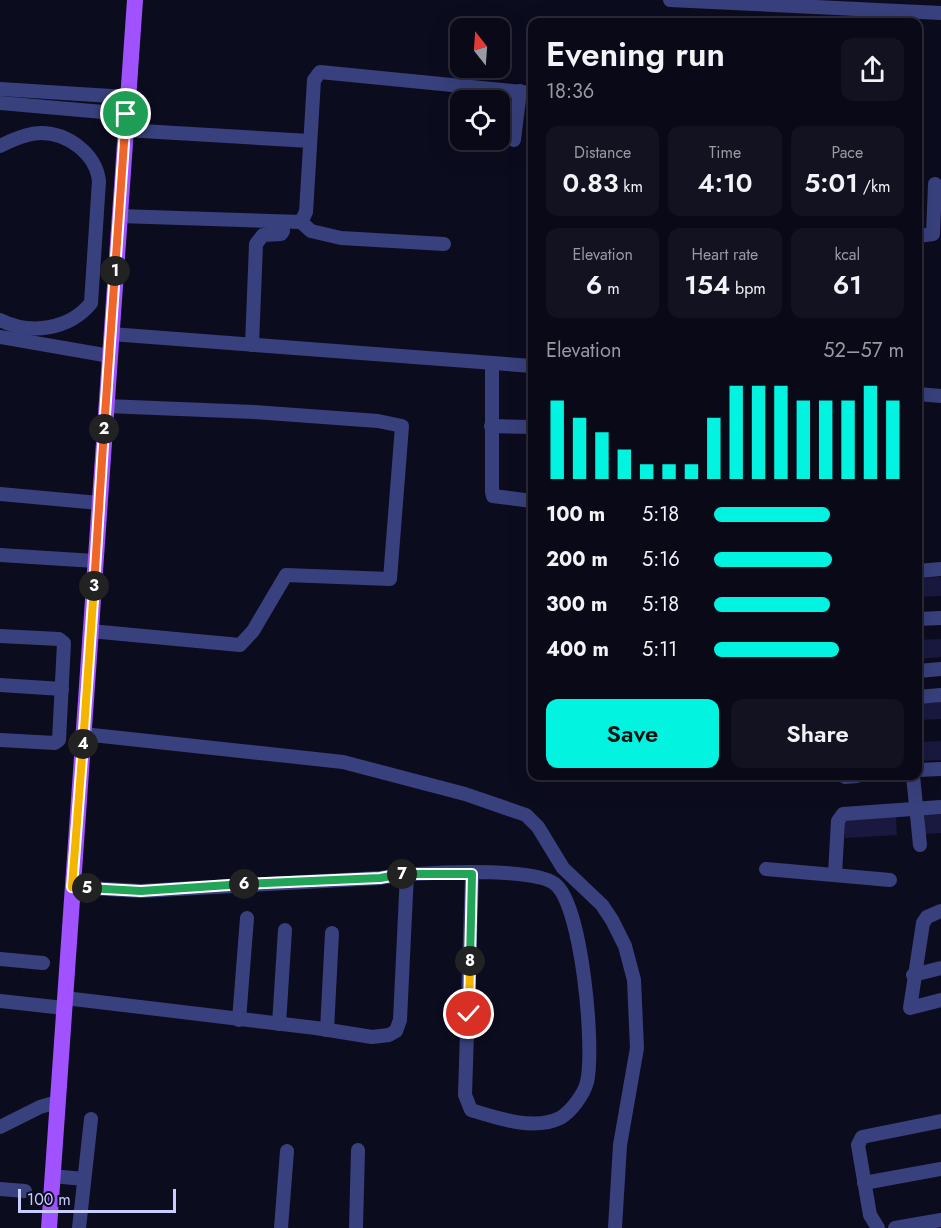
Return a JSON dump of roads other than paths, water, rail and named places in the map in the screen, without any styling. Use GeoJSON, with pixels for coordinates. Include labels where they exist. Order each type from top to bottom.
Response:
{"type":"FeatureCollection","features":[{"type":"Feature","properties":{"kind":"main road"},"geometry":{"type":"LineString","coordinates":[[49,1228],[135,0]]}},
{"type":"Feature","properties":{"kind":"street"},"geometry":{"type":"LineString","coordinates":[[670,0],[941,13]]}},
{"type":"Feature","properties":{"kind":"street"},"geometry":{"type":"LineString","coordinates":[[301,222],[306,212],[314,80],[320,72],[526,92],[514,140]]}},
{"type":"Feature","properties":{"kind":"street"},"geometry":{"type":"LineString","coordinates":[[0,89],[126,114],[310,141]]}},
{"type":"Feature","properties":{"kind":"street"},"geometry":{"type":"LineString","coordinates":[[0,103],[126,114]]}},
{"type":"Feature","properties":{"kind":"street"},"geometry":{"type":"LineString","coordinates":[[0,146],[32,134],[54,135],[84,150],[97,168],[99,181],[91,303],[79,314],[55,327],[29,328],[0,320]]}},
{"type":"Feature","properties":{"kind":"street"},"geometry":{"type":"LineString","coordinates":[[922,235],[933,234],[935,184]]}},
{"type":"Feature","properties":{"kind":"street"},"geometry":{"type":"LineString","coordinates":[[119,216],[282,224],[301,222],[311,231],[341,238],[444,244]]}},
{"type":"Feature","properties":{"kind":"street"},"geometry":{"type":"LineString","coordinates":[[252,345],[256,244],[262,235],[281,234],[282,224]]}},
{"type":"Feature","properties":{"kind":"street"},"geometry":{"type":"LineString","coordinates":[[55,327],[58,347]]}},
{"type":"Feature","properties":{"kind":"street"},"geometry":{"type":"LineString","coordinates":[[111,334],[528,366]]}},
{"type":"Feature","properties":{"kind":"street"},"geometry":{"type":"LineString","coordinates":[[0,337],[110,356]]}},
{"type":"Feature","properties":{"kind":"street"},"geometry":{"type":"LineString","coordinates":[[492,363],[493,496],[528,500]]}},
{"type":"Feature","properties":{"kind":"street"},"geometry":{"type":"LineString","coordinates":[[922,394],[941,396]]}},
{"type":"Feature","properties":{"kind":"street"},"geometry":{"type":"LineString","coordinates":[[90,631],[240,645],[253,631],[286,574],[390,579],[402,426],[378,421],[254,412],[106,406]]}},
{"type":"Feature","properties":{"kind":"street"},"geometry":{"type":"LineString","coordinates":[[491,426],[528,427]]}},
{"type":"Feature","properties":{"kind":"street"},"geometry":{"type":"LineString","coordinates":[[0,494],[99,503]]}},
{"type":"Feature","properties":{"kind":"street"},"geometry":{"type":"LineString","coordinates":[[0,555],[95,561]]}},
{"type":"Feature","properties":{"kind":"street"},"geometry":{"type":"LineString","coordinates":[[922,571],[941,569]]}},
{"type":"Feature","properties":{"kind":"street"},"geometry":{"type":"LineString","coordinates":[[922,620],[941,618]]}},
{"type":"Feature","properties":{"kind":"street"},"geometry":{"type":"LineString","coordinates":[[0,636],[63,641],[59,740],[55,743],[0,740]]}},
{"type":"Feature","properties":{"kind":"street"},"geometry":{"type":"LineString","coordinates":[[922,670],[941,669]]}},
{"type":"Feature","properties":{"kind":"street"},"geometry":{"type":"LineString","coordinates":[[0,686],[62,689]]}},
{"type":"Feature","properties":{"kind":"street"},"geometry":{"type":"LineString","coordinates":[[922,697],[941,695]]}},
{"type":"Feature","properties":{"kind":"street"},"geometry":{"type":"LineString","coordinates":[[83,734],[343,762],[465,794],[526,815],[538,827],[563,868],[602,905],[612,920],[625,946],[634,980],[637,1048],[620,1145],[615,1228]]}},
{"type":"Feature","properties":{"kind":"street"},"geometry":{"type":"LineString","coordinates":[[922,770],[941,769]]}},
{"type":"Feature","properties":{"kind":"street"},"geometry":{"type":"LineString","coordinates":[[913,780],[920,845]]}},
{"type":"Feature","properties":{"kind":"street"},"geometry":{"type":"LineString","coordinates":[[835,874],[839,817],[843,814],[941,807]]}},
{"type":"Feature","properties":{"kind":"street"},"geometry":{"type":"LineString","coordinates":[[766,869],[890,880]]}},
{"type":"Feature","properties":{"kind":"street"},"geometry":{"type":"LineString","coordinates":[[72,887],[141,891],[380,878],[407,873],[472,874],[536,875],[556,884],[563,892],[586,980],[590,1064],[583,1093],[558,1119],[530,1123],[508,1120],[471,1110],[468,1105],[465,1095],[472,874]]}},
{"type":"Feature","properties":{"kind":"street"},"geometry":{"type":"LineString","coordinates":[[0,1001],[64,1003],[279,1024],[382,1037],[390,1035],[398,1028],[407,873]]}},
{"type":"Feature","properties":{"kind":"street"},"geometry":{"type":"LineString","coordinates":[[941,910],[927,917],[923,923],[910,1008],[941,1000]]}},
{"type":"Feature","properties":{"kind":"street"},"geometry":{"type":"LineString","coordinates":[[239,1020],[247,918]]}},
{"type":"Feature","properties":{"kind":"street"},"geometry":{"type":"LineString","coordinates":[[279,1024],[285,930]]}},
{"type":"Feature","properties":{"kind":"street"},"geometry":{"type":"LineString","coordinates":[[327,1030],[332,933]]}},
{"type":"Feature","properties":{"kind":"street"},"geometry":{"type":"LineString","coordinates":[[0,959],[43,963]]}},
{"type":"Feature","properties":{"kind":"street"},"geometry":{"type":"LineString","coordinates":[[914,975],[941,968]]}},
{"type":"Feature","properties":{"kind":"street"},"geometry":{"type":"LineString","coordinates":[[0,1127],[40,1107],[57,1102]]}},
{"type":"Feature","properties":{"kind":"street"},"geometry":{"type":"LineString","coordinates":[[79,1228],[91,1119]]}},
{"type":"Feature","properties":{"kind":"street"},"geometry":{"type":"LineString","coordinates":[[878,1228],[870,1215],[864,1183],[858,1145],[862,1137],[941,1121]]}},
{"type":"Feature","properties":{"kind":"street"},"geometry":{"type":"LineString","coordinates":[[356,1228],[358,1150]]}},
{"type":"Feature","properties":{"kind":"street"},"geometry":{"type":"LineString","coordinates":[[281,1228],[287,1151]]}},
{"type":"Feature","properties":{"kind":"street"},"geometry":{"type":"LineString","coordinates":[[864,1183],[941,1169]]}},
{"type":"Feature","properties":{"kind":"street"},"geometry":{"type":"LineString","coordinates":[[52,1176],[84,1179]]}},
{"type":"Feature","properties":{"kind":"street"},"geometry":{"type":"LineString","coordinates":[[0,1189],[26,1191]]}},
{"type":"Feature","properties":{"kind":"street"},"geometry":{"type":"LineString","coordinates":[[896,1228],[941,1220]]}}]}
